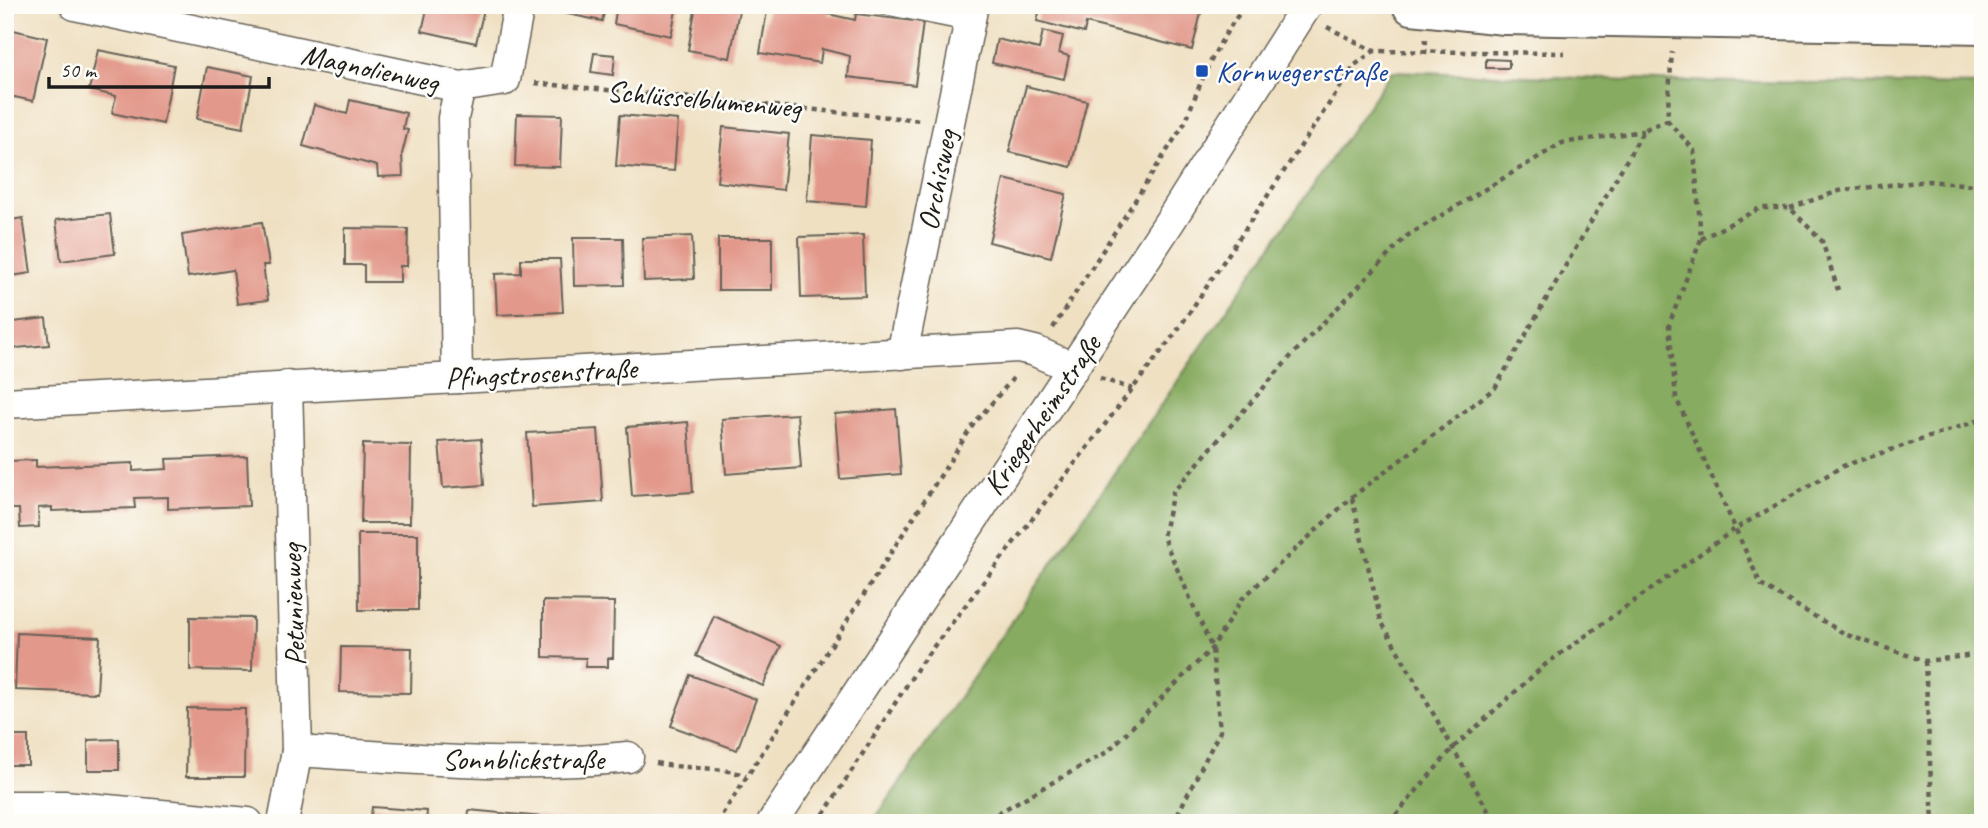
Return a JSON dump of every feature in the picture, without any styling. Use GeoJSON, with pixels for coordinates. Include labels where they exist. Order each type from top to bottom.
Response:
{"type":"FeatureCollection","features":[{"type":"Feature","properties":{"kind":"main road"},"geometry":{"type":"LineString","coordinates":[[1412,5],[1505,15],[1983,24]]}},
{"type":"Feature","properties":{"kind":"street","name":"Magnolienweg"},"geometry":{"type":"LineString","coordinates":[[75,5],[460,88]]}},
{"type":"Feature","properties":{"kind":"street"},"geometry":{"type":"LineString","coordinates":[[457,378],[453,118],[460,88],[505,80],[519,5]]}},
{"type":"Feature","properties":{"kind":"street","name":"Kriegerheimstraße"},"geometry":{"type":"LineString","coordinates":[[772,823],[1243,110],[1307,5]]}},
{"type":"Feature","properties":{"kind":"street","name":"Orchisweg"},"geometry":{"type":"LineString","coordinates":[[902,354],[971,14]]}},
{"type":"Feature","properties":{"kind":"street","name":"Pfingstrosenstraße"},"geometry":{"type":"LineString","coordinates":[[5,403],[1018,347],[1035,351],[1073,368]]}},
{"type":"Feature","properties":{"kind":"street","name":"Petunienweg"},"geometry":{"type":"LineString","coordinates":[[283,823],[297,751],[287,386]]}},
{"type":"Feature","properties":{"kind":"street","name":"Sonnblickstraße"},"geometry":{"type":"LineString","coordinates":[[297,751],[460,761],[585,762],[628,757]]}},
{"type":"Feature","properties":{"kind":"street"},"geometry":{"type":"LineString","coordinates":[[5,806],[64,806],[248,823]]}},
{"type":"Feature","properties":{"kind":"lane"},"geometry":{"type":"LineString","coordinates":[[879,5],[971,14]]}},
{"type":"Feature","properties":{"kind":"path"},"geometry":{"type":"LineString","coordinates":[[717,823],[973,425],[1066,310],[1186,121],[1198,87],[1246,5]]}},
{"type":"Feature","properties":{"kind":"path"},"geometry":{"type":"LineString","coordinates":[[818,823],[921,663],[1177,331],[1355,65],[1374,51]]}},
{"type":"Feature","properties":{"kind":"path"},"geometry":{"type":"LineString","coordinates":[[1672,52],[1667,120],[1693,150],[1701,239],[1669,326],[1675,398],[1761,585],[1847,635],[1925,661],[1983,654]]}},
{"type":"Feature","properties":{"kind":"path","name":"Schlüsselblumenweg"},"geometry":{"type":"LineString","coordinates":[[505,80],[948,123]]}},
{"type":"Feature","properties":{"kind":"path"},"geometry":{"type":"LineString","coordinates":[[1173,823],[1220,731],[1212,648],[1163,537],[1174,492],[1292,355],[1407,236],[1562,143],[1644,130],[1667,120]]}},
{"type":"Feature","properties":{"kind":"path"},"geometry":{"type":"LineString","coordinates":[[980,823],[1107,752],[1212,648],[1242,599],[1352,497],[1495,388],[1644,130]]}},
{"type":"Feature","properties":{"kind":"path"},"geometry":{"type":"LineString","coordinates":[[1701,239],[1760,208],[1790,208],[1842,190],[1928,181],[1983,186]]}},
{"type":"Feature","properties":{"kind":"path"},"geometry":{"type":"LineString","coordinates":[[1790,208],[1822,241],[1838,290]]}},
{"type":"Feature","properties":{"kind":"path"},"geometry":{"type":"LineString","coordinates":[[1389,823],[1453,748],[1546,664],[1735,529],[1843,466],[1983,419]]}},
{"type":"Feature","properties":{"kind":"path"},"geometry":{"type":"LineString","coordinates":[[1352,497],[1381,621],[1495,823]]}},
{"type":"Feature","properties":{"kind":"path"},"geometry":{"type":"LineString","coordinates":[[1925,661],[1933,823]]}},
{"type":"Feature","properties":{"kind":"path","name":"Sonnblickstraße"},"geometry":{"type":"LineString","coordinates":[[628,757],[684,769],[731,770],[746,776]]}},
{"type":"Feature","properties":{"kind":"green space"},"geometry":{"type":"Polygon","coordinates":[[[1392,71],[1658,81],[1983,85],[1983,823],[872,823],[1392,71]]]}},
{"type":"Feature","properties":{"kind":"building"},"geometry":{"type":"Polygon","coordinates":[[[428,5],[485,5],[476,43],[422,31],[428,5]]]}},
{"type":"Feature","properties":{"kind":"building"},"geometry":{"type":"Polygon","coordinates":[[[549,5],[606,5],[602,21],[548,10],[549,5]]]}},
{"type":"Feature","properties":{"kind":"building"},"geometry":{"type":"Polygon","coordinates":[[[617,5],[677,5],[671,36],[614,24],[617,5]]]}},
{"type":"Feature","properties":{"kind":"building"},"geometry":{"type":"Polygon","coordinates":[[[696,5],[740,5],[730,58],[688,50],[696,5]]]}},
{"type":"Feature","properties":{"kind":"building"},"geometry":{"type":"Polygon","coordinates":[[[768,5],[830,5],[828,14],[855,20],[856,14],[923,22],[915,85],[848,77],[850,56],[822,49],[820,63],[760,53],[768,5]]]}},
{"type":"Feature","properties":{"kind":"building"},"geometry":{"type":"Polygon","coordinates":[[[1041,5],[1203,5],[1192,50],[1086,23],[1084,33],[1037,21],[1041,5]]]}},
{"type":"Feature","properties":{"kind":"building"},"geometry":{"type":"Polygon","coordinates":[[[5,28],[47,38],[33,101],[5,95],[5,28]]]}},
{"type":"Feature","properties":{"kind":"building"},"geometry":{"type":"Polygon","coordinates":[[[1043,31],[1063,36],[1059,53],[1069,56],[1064,79],[992,63],[997,39],[1039,49],[1043,31]]]}},
{"type":"Feature","properties":{"kind":"building"},"geometry":{"type":"Polygon","coordinates":[[[98,50],[174,65],[163,124],[112,113],[116,96],[89,90],[98,50]]]}},
{"type":"Feature","properties":{"kind":"building"},"geometry":{"type":"Polygon","coordinates":[[[594,53],[615,55],[613,75],[591,72],[594,53]]]}},
{"type":"Feature","properties":{"kind":"building"},"geometry":{"type":"Polygon","coordinates":[[[1486,59],[1509,60],[1509,68],[1486,68],[1486,59]]]}},
{"type":"Feature","properties":{"kind":"building"},"geometry":{"type":"Polygon","coordinates":[[[207,67],[253,76],[243,128],[197,119],[207,67]]]}},
{"type":"Feature","properties":{"kind":"building"},"geometry":{"type":"Polygon","coordinates":[[[1026,86],[1087,101],[1071,167],[1009,152],[1026,86]]]}},
{"type":"Feature","properties":{"kind":"building"},"geometry":{"type":"Polygon","coordinates":[[[350,100],[406,113],[403,129],[408,130],[402,154],[403,176],[378,177],[377,166],[303,146],[314,105],[347,114],[350,100]]]}},
{"type":"Feature","properties":{"kind":"building"},"geometry":{"type":"Polygon","coordinates":[[[517,114],[562,115],[560,167],[515,166],[517,114]]]}},
{"type":"Feature","properties":{"kind":"building"},"geometry":{"type":"Polygon","coordinates":[[[620,115],[678,120],[674,171],[616,166],[620,115]]]}},
{"type":"Feature","properties":{"kind":"building"},"geometry":{"type":"Polygon","coordinates":[[[723,127],[789,134],[783,190],[717,182],[723,127]]]}},
{"type":"Feature","properties":{"kind":"building"},"geometry":{"type":"Polygon","coordinates":[[[812,135],[871,140],[866,206],[807,201],[812,135]]]}},
{"type":"Feature","properties":{"kind":"building"},"geometry":{"type":"Polygon","coordinates":[[[1004,179],[1066,194],[1051,257],[989,242],[1004,179]]]}},
{"type":"Feature","properties":{"kind":"building"},"geometry":{"type":"Polygon","coordinates":[[[110,214],[115,254],[61,261],[56,220],[110,214]]]}},
{"type":"Feature","properties":{"kind":"building"},"geometry":{"type":"Polygon","coordinates":[[[23,218],[31,273],[5,277],[5,221],[23,218]]]}},
{"type":"Feature","properties":{"kind":"building"},"geometry":{"type":"Polygon","coordinates":[[[262,222],[269,265],[263,265],[268,300],[237,304],[233,270],[188,277],[182,235],[262,222]]]}},
{"type":"Feature","properties":{"kind":"building"},"geometry":{"type":"Polygon","coordinates":[[[345,228],[408,229],[407,266],[400,266],[400,282],[364,282],[364,265],[345,265],[345,228]]]}},
{"type":"Feature","properties":{"kind":"building"},"geometry":{"type":"Polygon","coordinates":[[[863,235],[865,296],[801,298],[799,237],[863,235]]]}},
{"type":"Feature","properties":{"kind":"building"},"geometry":{"type":"Polygon","coordinates":[[[692,236],[694,279],[644,281],[642,238],[692,236]]]}},
{"type":"Feature","properties":{"kind":"building"},"geometry":{"type":"Polygon","coordinates":[[[573,238],[623,238],[624,285],[574,286],[573,238]]]}},
{"type":"Feature","properties":{"kind":"building"},"geometry":{"type":"Polygon","coordinates":[[[718,238],[772,238],[772,290],[718,290],[718,238]]]}},
{"type":"Feature","properties":{"kind":"building"},"geometry":{"type":"Polygon","coordinates":[[[521,259],[560,259],[563,312],[497,315],[495,274],[521,273],[521,259]]]}},
{"type":"Feature","properties":{"kind":"building"},"geometry":{"type":"Polygon","coordinates":[[[46,318],[49,345],[5,349],[5,323],[46,318]]]}},
{"type":"Feature","properties":{"kind":"building"},"geometry":{"type":"Polygon","coordinates":[[[896,409],[901,474],[840,479],[835,414],[896,409]]]}},
{"type":"Feature","properties":{"kind":"building"},"geometry":{"type":"Polygon","coordinates":[[[797,414],[801,468],[726,474],[722,419],[797,414]]]}},
{"type":"Feature","properties":{"kind":"building"},"geometry":{"type":"Polygon","coordinates":[[[688,422],[693,492],[632,496],[627,427],[688,422]]]}},
{"type":"Feature","properties":{"kind":"building"},"geometry":{"type":"Polygon","coordinates":[[[598,429],[603,502],[532,507],[527,433],[598,429]]]}},
{"type":"Feature","properties":{"kind":"building"},"geometry":{"type":"Polygon","coordinates":[[[481,439],[484,485],[443,488],[439,442],[481,439]]]}},
{"type":"Feature","properties":{"kind":"building"},"geometry":{"type":"Polygon","coordinates":[[[363,444],[411,445],[410,523],[361,523],[363,444]]]}},
{"type":"Feature","properties":{"kind":"building"},"geometry":{"type":"Polygon","coordinates":[[[247,456],[249,506],[168,509],[168,497],[134,498],[135,508],[52,511],[52,507],[38,508],[39,527],[20,528],[19,509],[7,509],[5,471],[9,471],[8,461],[36,460],[36,467],[133,463],[133,471],[167,469],[166,459],[247,456]]]}},
{"type":"Feature","properties":{"kind":"building"},"geometry":{"type":"Polygon","coordinates":[[[358,534],[418,534],[418,610],[359,610],[358,534]]]}},
{"type":"Feature","properties":{"kind":"building"},"geometry":{"type":"Polygon","coordinates":[[[543,601],[614,602],[613,658],[608,658],[608,667],[585,667],[586,658],[543,657],[543,601]]]}},
{"type":"Feature","properties":{"kind":"building"},"geometry":{"type":"Polygon","coordinates":[[[714,616],[781,646],[763,686],[696,656],[714,616]]]}},
{"type":"Feature","properties":{"kind":"building"},"geometry":{"type":"Polygon","coordinates":[[[190,617],[253,618],[252,671],[190,670],[190,617]]]}},
{"type":"Feature","properties":{"kind":"building"},"geometry":{"type":"Polygon","coordinates":[[[17,633],[100,637],[97,693],[15,690],[17,633]]]}},
{"type":"Feature","properties":{"kind":"building"},"geometry":{"type":"Polygon","coordinates":[[[341,647],[412,648],[411,693],[340,692],[341,647]]]}},
{"type":"Feature","properties":{"kind":"building"},"geometry":{"type":"Polygon","coordinates":[[[690,675],[756,699],[737,750],[671,726],[690,675]]]}},
{"type":"Feature","properties":{"kind":"building"},"geometry":{"type":"Polygon","coordinates":[[[187,708],[245,709],[244,777],[186,777],[187,708]]]}},
{"type":"Feature","properties":{"kind":"building"},"geometry":{"type":"Polygon","coordinates":[[[5,736],[28,736],[28,765],[5,765],[5,736]]]}},
{"type":"Feature","properties":{"kind":"building"},"geometry":{"type":"Polygon","coordinates":[[[119,739],[119,770],[88,770],[88,740],[119,739]]]}},
{"type":"Feature","properties":{"kind":"building"},"geometry":{"type":"Polygon","coordinates":[[[372,807],[427,811],[426,823],[370,823],[372,807]]]}},
{"type":"Feature","properties":{"kind":"building"},"geometry":{"type":"Polygon","coordinates":[[[469,810],[563,819],[563,823],[468,823],[469,810]]]}},
{"type":"Feature","properties":{"kind":"place","name":"Kornwegerstraße"},"geometry":{"type":"Point","coordinates":[1202,71]}}]}
